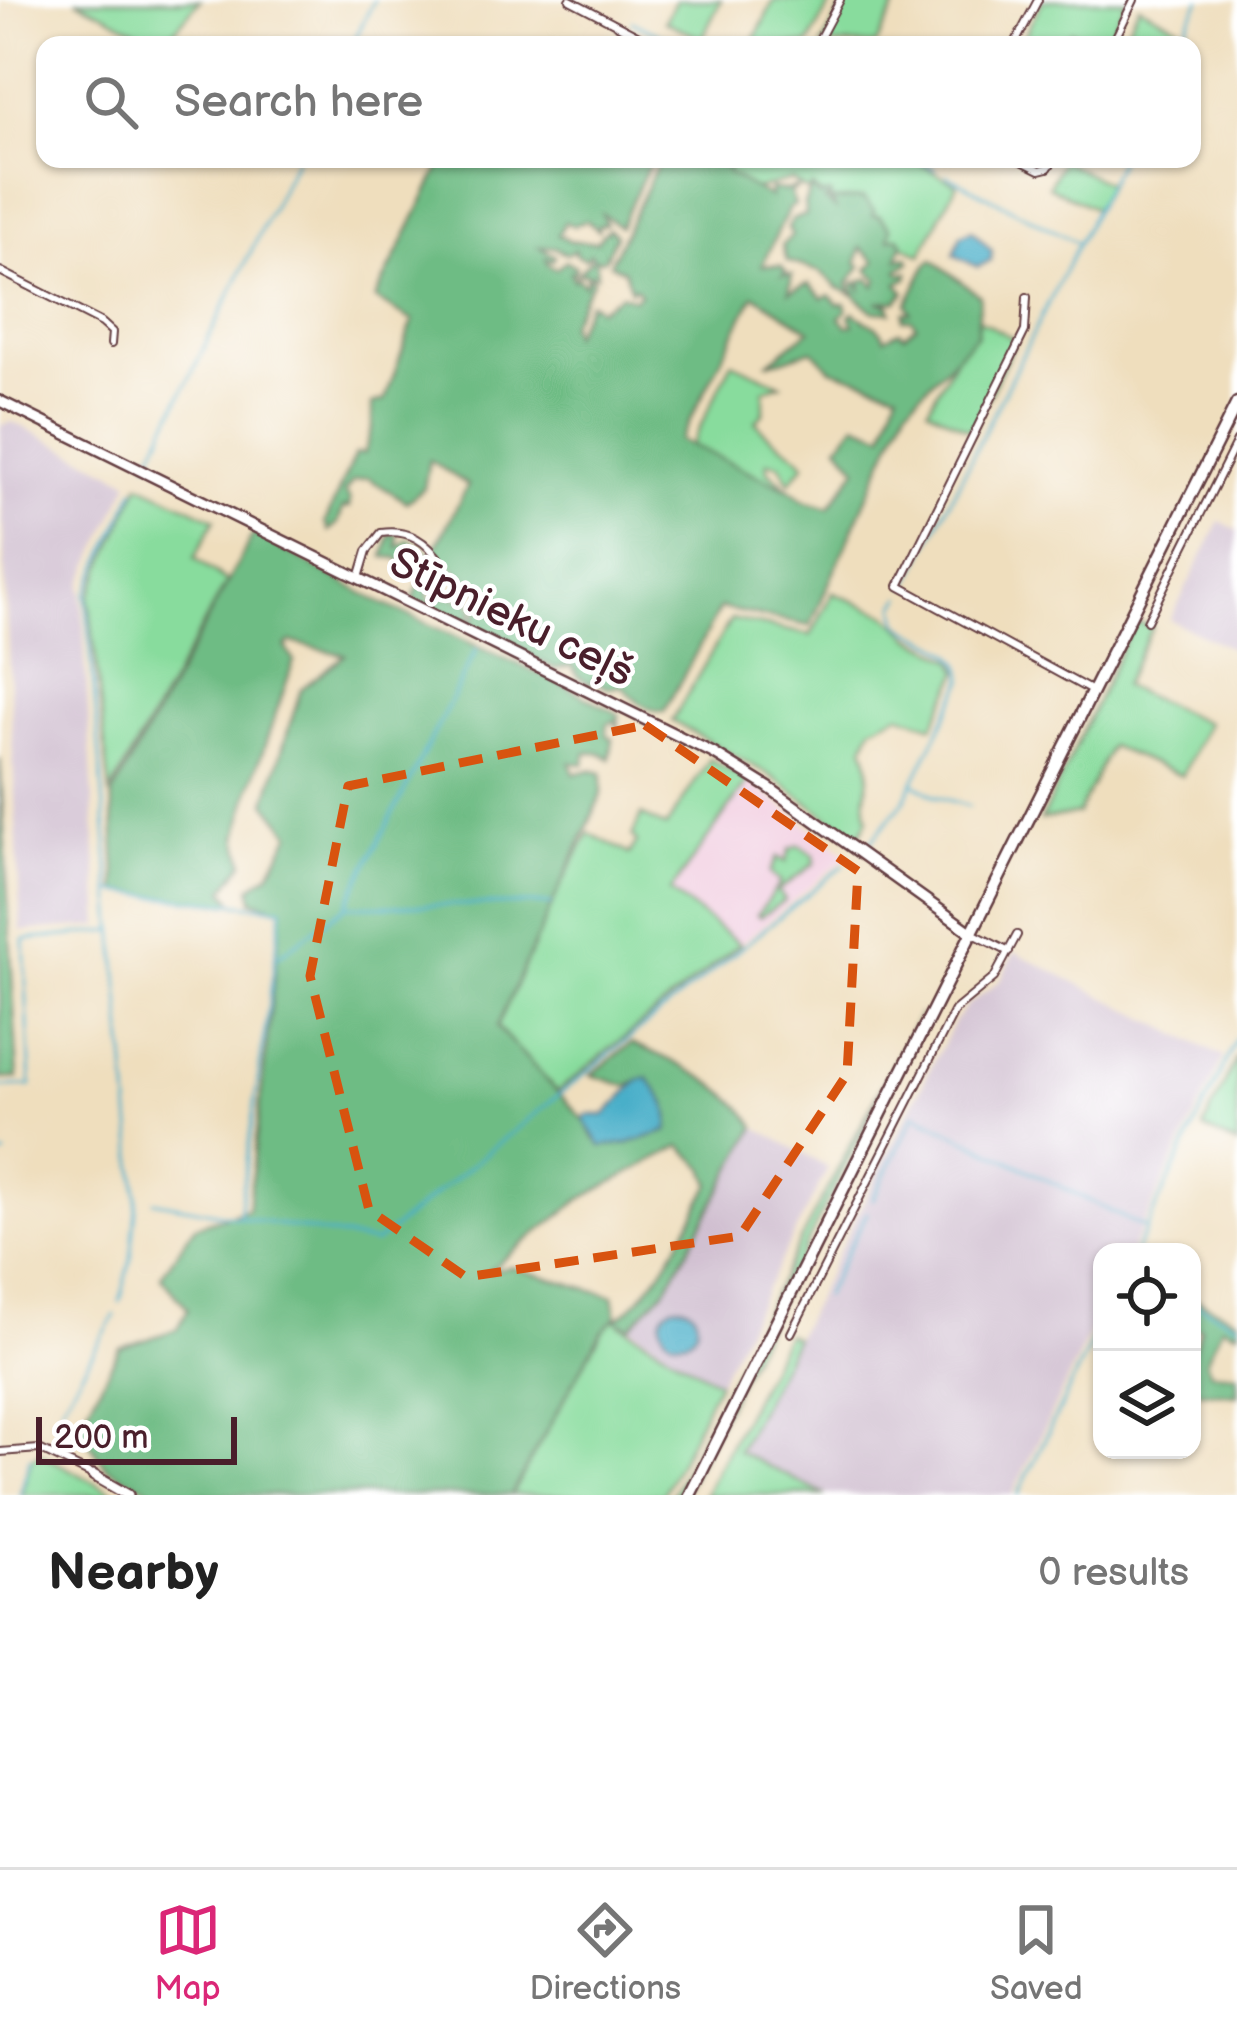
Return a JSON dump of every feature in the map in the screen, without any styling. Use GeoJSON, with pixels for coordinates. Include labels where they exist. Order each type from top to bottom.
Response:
{"type":"FeatureCollection","features":[{"type":"Feature","properties":{"kind":"main road","name":"Stīpnieku ceļš"},"geometry":{"type":"LineString","coordinates":[[0,401],[665,727],[734,765],[972,933]]}},
{"type":"Feature","properties":{"kind":"main road"},"geometry":{"type":"LineString","coordinates":[[690,1495],[1237,403]]}},
{"type":"Feature","properties":{"kind":"main road"},"geometry":{"type":"LineString","coordinates":[[93,1475],[128,1495]]}},
{"type":"Feature","properties":{"kind":"street"},"geometry":{"type":"LineString","coordinates":[[570,0],[639,36]]}},
{"type":"Feature","properties":{"kind":"street"},"geometry":{"type":"LineString","coordinates":[[821,36],[839,0]]}},
{"type":"Feature","properties":{"kind":"street"},"geometry":{"type":"LineString","coordinates":[[1019,36],[1038,0]]}},
{"type":"Feature","properties":{"kind":"street"},"geometry":{"type":"LineString","coordinates":[[1116,36],[1134,0]]}},
{"type":"Feature","properties":{"kind":"street"},"geometry":{"type":"LineString","coordinates":[[0,272],[102,323],[112,332],[111,344]]}},
{"type":"Feature","properties":{"kind":"street"},"geometry":{"type":"LineString","coordinates":[[1027,297],[1024,331],[899,586],[1093,692]]}},
{"type":"Feature","properties":{"kind":"street"},"geometry":{"type":"LineString","coordinates":[[1147,621],[1237,441]]}},
{"type":"Feature","properties":{"kind":"street"},"geometry":{"type":"LineString","coordinates":[[358,578],[367,551],[381,533],[395,531],[427,542],[442,564],[437,583]]}},
{"type":"Feature","properties":{"kind":"street"},"geometry":{"type":"LineString","coordinates":[[972,933],[1009,952]]}},
{"type":"Feature","properties":{"kind":"street"},"geometry":{"type":"LineString","coordinates":[[791,1333],[955,1010],[994,978],[1017,935]]}},
{"type":"Feature","properties":{"kind":"street"},"geometry":{"type":"LineString","coordinates":[[0,1452],[30,1447],[93,1475]]}},
{"type":"Feature","properties":{"kind":"highlighted area"},"geometry":{"type":"Polygon","coordinates":[[[645,725],[858,871],[847,1074],[740,1236],[466,1277],[369,1210],[310,976],[348,786],[645,725]]]}},
{"type":"Feature","properties":{"kind":"shaded area"},"geometry":{"type":"Polygon","coordinates":[[[13,422],[130,481],[81,585],[100,926],[21,931],[0,466],[1,425],[13,422]]]}},
{"type":"Feature","properties":{"kind":"shaded area"},"geometry":{"type":"Polygon","coordinates":[[[1220,521],[1237,530],[1237,651],[1170,620],[1220,521]]]}},
{"type":"Feature","properties":{"kind":"shaded area"},"geometry":{"type":"Polygon","coordinates":[[[749,781],[848,856],[740,944],[670,892],[749,781]]]}},
{"type":"Feature","properties":{"kind":"shaded area"},"geometry":{"type":"Polygon","coordinates":[[[1015,952],[1223,1057],[1134,1243],[1093,1243],[1093,1327],[1012,1495],[828,1495],[738,1452],[954,1022],[1000,981],[1015,952]]]}},
{"type":"Feature","properties":{"kind":"shaded area"},"geometry":{"type":"Polygon","coordinates":[[[756,1127],[828,1168],[718,1382],[630,1327],[667,1287],[756,1127]]]}},
{"type":"Feature","properties":{"kind":"green space"},"geometry":{"type":"Polygon","coordinates":[[[76,0],[200,0],[170,36],[148,36],[76,0]]]}},
{"type":"Feature","properties":{"kind":"green space"},"geometry":{"type":"Polygon","coordinates":[[[676,0],[721,0],[703,36],[665,21],[676,0]]]}},
{"type":"Feature","properties":{"kind":"green space"},"geometry":{"type":"Polygon","coordinates":[[[774,0],[833,0],[813,36],[756,36],[774,0]]]}},
{"type":"Feature","properties":{"kind":"green space"},"geometry":{"type":"Polygon","coordinates":[[[846,0],[899,0],[881,36],[827,36],[846,0]]]}},
{"type":"Feature","properties":{"kind":"green space"},"geometry":{"type":"Polygon","coordinates":[[[1043,0],[1127,0],[1109,36],[1071,31],[1068,36],[1024,36],[1043,0]]]}},
{"type":"Feature","properties":{"kind":"green space"},"geometry":{"type":"Polygon","coordinates":[[[1139,6],[1180,27],[1176,36],[1124,36],[1139,6]]]}},
{"type":"Feature","properties":{"kind":"green space"},"geometry":{"type":"Polygon","coordinates":[[[440,168],[648,168],[620,226],[602,214],[606,224],[598,230],[586,220],[574,226],[565,222],[558,235],[570,241],[596,242],[609,228],[616,235],[604,260],[596,259],[597,275],[578,273],[593,258],[590,254],[586,259],[575,250],[566,254],[555,247],[540,247],[555,256],[552,261],[546,258],[548,265],[556,269],[566,261],[576,267],[570,272],[574,280],[577,277],[584,285],[588,276],[593,280],[569,324],[572,335],[589,302],[600,309],[621,294],[634,299],[640,293],[635,287],[631,290],[624,270],[610,264],[656,168],[729,168],[728,174],[770,197],[770,189],[799,187],[790,193],[795,205],[789,208],[762,265],[781,266],[783,275],[792,275],[789,292],[809,284],[823,298],[830,295],[837,304],[845,304],[847,310],[840,318],[847,326],[854,325],[850,316],[854,312],[885,338],[899,331],[904,335],[916,325],[903,319],[904,312],[911,312],[907,304],[933,260],[980,296],[977,334],[907,407],[810,626],[720,608],[664,712],[640,704],[622,686],[608,688],[594,680],[591,684],[577,676],[572,665],[556,669],[413,600],[423,573],[432,565],[438,574],[427,594],[432,603],[443,596],[461,602],[466,593],[474,610],[469,617],[474,619],[485,594],[443,560],[433,561],[431,556],[468,485],[429,460],[424,488],[407,502],[368,478],[353,481],[345,492],[349,508],[343,508],[329,531],[325,523],[355,454],[364,453],[372,428],[372,404],[385,400],[413,321],[375,299],[440,168]],[[754,295],[680,440],[792,491],[804,501],[829,508],[857,468],[839,445],[856,423],[884,434],[898,391],[831,369],[813,350],[769,362],[810,330],[754,295]]]}},
{"type":"Feature","properties":{"kind":"green space"},"geometry":{"type":"Polygon","coordinates":[[[723,168],[928,168],[957,184],[921,255],[902,242],[888,240],[863,198],[833,201],[835,208],[812,187],[808,191],[791,180],[755,189],[723,168]]]}},
{"type":"Feature","properties":{"kind":"green space"},"geometry":{"type":"Polygon","coordinates":[[[1058,168],[1077,168],[1108,184],[1095,209],[1049,186],[1058,168]]]}},
{"type":"Feature","properties":{"kind":"green space"},"geometry":{"type":"Polygon","coordinates":[[[812,187],[819,196],[830,193],[831,198],[825,200],[835,208],[832,200],[863,198],[873,215],[891,228],[889,239],[898,237],[903,242],[898,259],[908,257],[910,262],[898,270],[909,273],[898,283],[905,292],[897,301],[877,302],[890,305],[891,312],[873,311],[856,297],[853,285],[858,282],[861,289],[862,280],[870,279],[875,286],[878,279],[868,270],[876,261],[861,248],[857,262],[861,266],[848,284],[852,294],[821,272],[787,261],[782,245],[792,236],[788,228],[792,220],[806,215],[804,204],[812,187]]]}},
{"type":"Feature","properties":{"kind":"green space"},"geometry":{"type":"Polygon","coordinates":[[[978,319],[1016,340],[972,431],[928,408],[956,356],[977,334],[978,319]]]}},
{"type":"Feature","properties":{"kind":"green space"},"geometry":{"type":"Polygon","coordinates":[[[732,362],[781,384],[764,390],[764,412],[756,421],[805,464],[790,482],[779,464],[767,462],[768,471],[792,491],[691,445],[732,362]]]}},
{"type":"Feature","properties":{"kind":"green space"},"geometry":{"type":"Polygon","coordinates":[[[140,484],[215,519],[195,558],[227,582],[110,793],[89,597],[140,484]]]}},
{"type":"Feature","properties":{"kind":"green space"},"geometry":{"type":"Polygon","coordinates":[[[254,533],[381,603],[619,714],[618,729],[615,720],[607,725],[607,735],[613,739],[610,759],[587,753],[584,764],[570,763],[574,774],[602,773],[602,794],[497,1027],[584,1120],[595,1139],[626,1144],[668,1130],[666,1106],[639,1080],[626,1086],[591,1075],[632,1043],[717,1087],[756,1127],[667,1287],[630,1327],[616,1320],[658,1275],[711,1184],[705,1168],[681,1146],[581,1199],[487,1272],[511,1267],[613,1296],[617,1316],[602,1331],[511,1495],[161,1495],[107,1468],[78,1427],[120,1348],[178,1329],[188,1309],[161,1276],[195,1226],[248,1209],[282,909],[253,900],[251,887],[269,874],[291,834],[266,802],[301,689],[345,655],[291,642],[286,647],[294,661],[238,837],[244,862],[224,890],[235,904],[117,892],[112,796],[254,533]]]}},
{"type":"Feature","properties":{"kind":"green space"},"geometry":{"type":"Polygon","coordinates":[[[390,534],[398,534],[398,547],[409,539],[428,552],[430,562],[425,569],[412,573],[398,558],[384,557],[390,534]]]}},
{"type":"Feature","properties":{"kind":"green space"},"geometry":{"type":"Polygon","coordinates":[[[833,593],[886,614],[913,638],[954,660],[960,671],[933,726],[899,714],[872,727],[864,746],[869,768],[868,819],[858,838],[768,774],[672,721],[731,619],[811,635],[833,593]]]}},
{"type":"Feature","properties":{"kind":"green space"},"geometry":{"type":"Polygon","coordinates":[[[1132,626],[1152,627],[1123,686],[1207,723],[1182,776],[1110,746],[1078,814],[1041,820],[1132,626]]]}},
{"type":"Feature","properties":{"kind":"green space"},"geometry":{"type":"Polygon","coordinates":[[[0,758],[18,1078],[0,1079],[0,758]]]}},
{"type":"Feature","properties":{"kind":"green space"},"geometry":{"type":"Polygon","coordinates":[[[710,759],[748,781],[670,892],[740,944],[557,1092],[497,1027],[551,904],[589,833],[630,854],[641,815],[666,827],[710,759]]]}},
{"type":"Feature","properties":{"kind":"green space"},"geometry":{"type":"Polygon","coordinates":[[[799,845],[814,855],[815,863],[778,891],[785,900],[760,917],[757,915],[781,882],[770,873],[778,857],[786,862],[790,849],[799,845]]]}},
{"type":"Feature","properties":{"kind":"green space"},"geometry":{"type":"Polygon","coordinates":[[[920,1014],[683,1495],[672,1495],[803,1235],[920,1014]]]}},
{"type":"Feature","properties":{"kind":"green space"},"geometry":{"type":"Polygon","coordinates":[[[1237,1057],[1237,1145],[1203,1128],[1237,1057]]]}},
{"type":"Feature","properties":{"kind":"green space"},"geometry":{"type":"Polygon","coordinates":[[[1201,1301],[1237,1319],[1237,1332],[1222,1326],[1206,1361],[1210,1372],[1237,1374],[1237,1395],[1201,1392],[1201,1301]]]}},
{"type":"Feature","properties":{"kind":"green space"},"geometry":{"type":"Polygon","coordinates":[[[617,1316],[620,1324],[718,1382],[663,1495],[511,1495],[602,1331],[617,1316]]]}},
{"type":"Feature","properties":{"kind":"green space"},"geometry":{"type":"Polygon","coordinates":[[[786,1334],[795,1338],[738,1451],[825,1495],[704,1495],[786,1334]]]}},
{"type":"Feature","properties":{"kind":"green space"},"geometry":{"type":"Polygon","coordinates":[[[39,1453],[119,1495],[22,1495],[31,1459],[39,1453]]]}},
{"type":"Feature","properties":{"kind":"water"},"geometry":{"type":"Polygon","coordinates":[[[972,230],[992,251],[991,260],[978,267],[954,255],[961,235],[972,230]]]}},
{"type":"Feature","properties":{"kind":"water"},"geometry":{"type":"Polygon","coordinates":[[[648,1078],[668,1109],[668,1131],[601,1146],[584,1120],[586,1115],[605,1115],[639,1080],[648,1078]]]}},
{"type":"Feature","properties":{"kind":"water"},"geometry":{"type":"Polygon","coordinates":[[[679,1305],[692,1310],[697,1323],[692,1336],[679,1341],[666,1336],[661,1323],[666,1310],[679,1305]]]}},
{"type":"Feature","properties":{"kind":"waterway"},"geometry":{"type":"LineString","coordinates":[[356,36],[374,0]]}},
{"type":"Feature","properties":{"kind":"waterway"},"geometry":{"type":"LineString","coordinates":[[1182,36],[1200,0]]}},
{"type":"Feature","properties":{"kind":"waterway"},"geometry":{"type":"LineString","coordinates":[[632,21],[663,36]]}},
{"type":"Feature","properties":{"kind":"waterway"},"geometry":{"type":"LineString","coordinates":[[148,463],[292,168]]}},
{"type":"Feature","properties":{"kind":"waterway"},"geometry":{"type":"LineString","coordinates":[[907,587],[1116,168]]}},
{"type":"Feature","properties":{"kind":"waterway"},"geometry":{"type":"LineString","coordinates":[[947,175],[1076,242]]}},
{"type":"Feature","properties":{"kind":"waterway"},"geometry":{"type":"LineString","coordinates":[[120,1302],[131,1259],[137,1198],[86,594],[135,489]]}},
{"type":"Feature","properties":{"kind":"waterway"},"geometry":{"type":"LineString","coordinates":[[868,845],[904,801],[964,680],[958,659],[899,622],[896,606],[902,597]]}},
{"type":"Feature","properties":{"kind":"waterway"},"geometry":{"type":"LineString","coordinates":[[279,956],[346,906],[477,649]]}},
{"type":"Feature","properties":{"kind":"waterway"},"geometry":{"type":"LineString","coordinates":[[916,784],[935,796],[969,806]]}},
{"type":"Feature","properties":{"kind":"waterway"},"geometry":{"type":"LineString","coordinates":[[154,1201],[375,1243],[844,865]]}},
{"type":"Feature","properties":{"kind":"waterway"},"geometry":{"type":"LineString","coordinates":[[111,892],[282,908],[239,1215]]}},
{"type":"Feature","properties":{"kind":"waterway"},"geometry":{"type":"LineString","coordinates":[[348,906],[551,904]]}},
{"type":"Feature","properties":{"kind":"waterway"},"geometry":{"type":"LineString","coordinates":[[0,1087],[31,1086],[24,940],[113,931]]}},
{"type":"Feature","properties":{"kind":"waterway"},"geometry":{"type":"LineString","coordinates":[[1139,1243],[1237,1038]]}},
{"type":"Feature","properties":{"kind":"waterway"},"geometry":{"type":"LineString","coordinates":[[873,1199],[915,1114],[1146,1229]]}},
{"type":"Feature","properties":{"kind":"waterway"},"geometry":{"type":"LineString","coordinates":[[0,1156],[6,1155]]}},
{"type":"Feature","properties":{"kind":"waterway"},"geometry":{"type":"LineString","coordinates":[[824,1296],[867,1213]]}},
{"type":"Feature","properties":{"kind":"waterway"},"geometry":{"type":"LineString","coordinates":[[1201,1306],[1237,1324]]}},
{"type":"Feature","properties":{"kind":"waterway"},"geometry":{"type":"LineString","coordinates":[[61,1407],[115,1315]]}},
{"type":"Feature","properties":{"kind":"waterway"},"geometry":{"type":"LineString","coordinates":[[1018,1495],[1093,1340]]}},
{"type":"Feature","properties":{"kind":"waterway"},"geometry":{"type":"LineString","coordinates":[[20,1495],[30,1458]]}}]}
